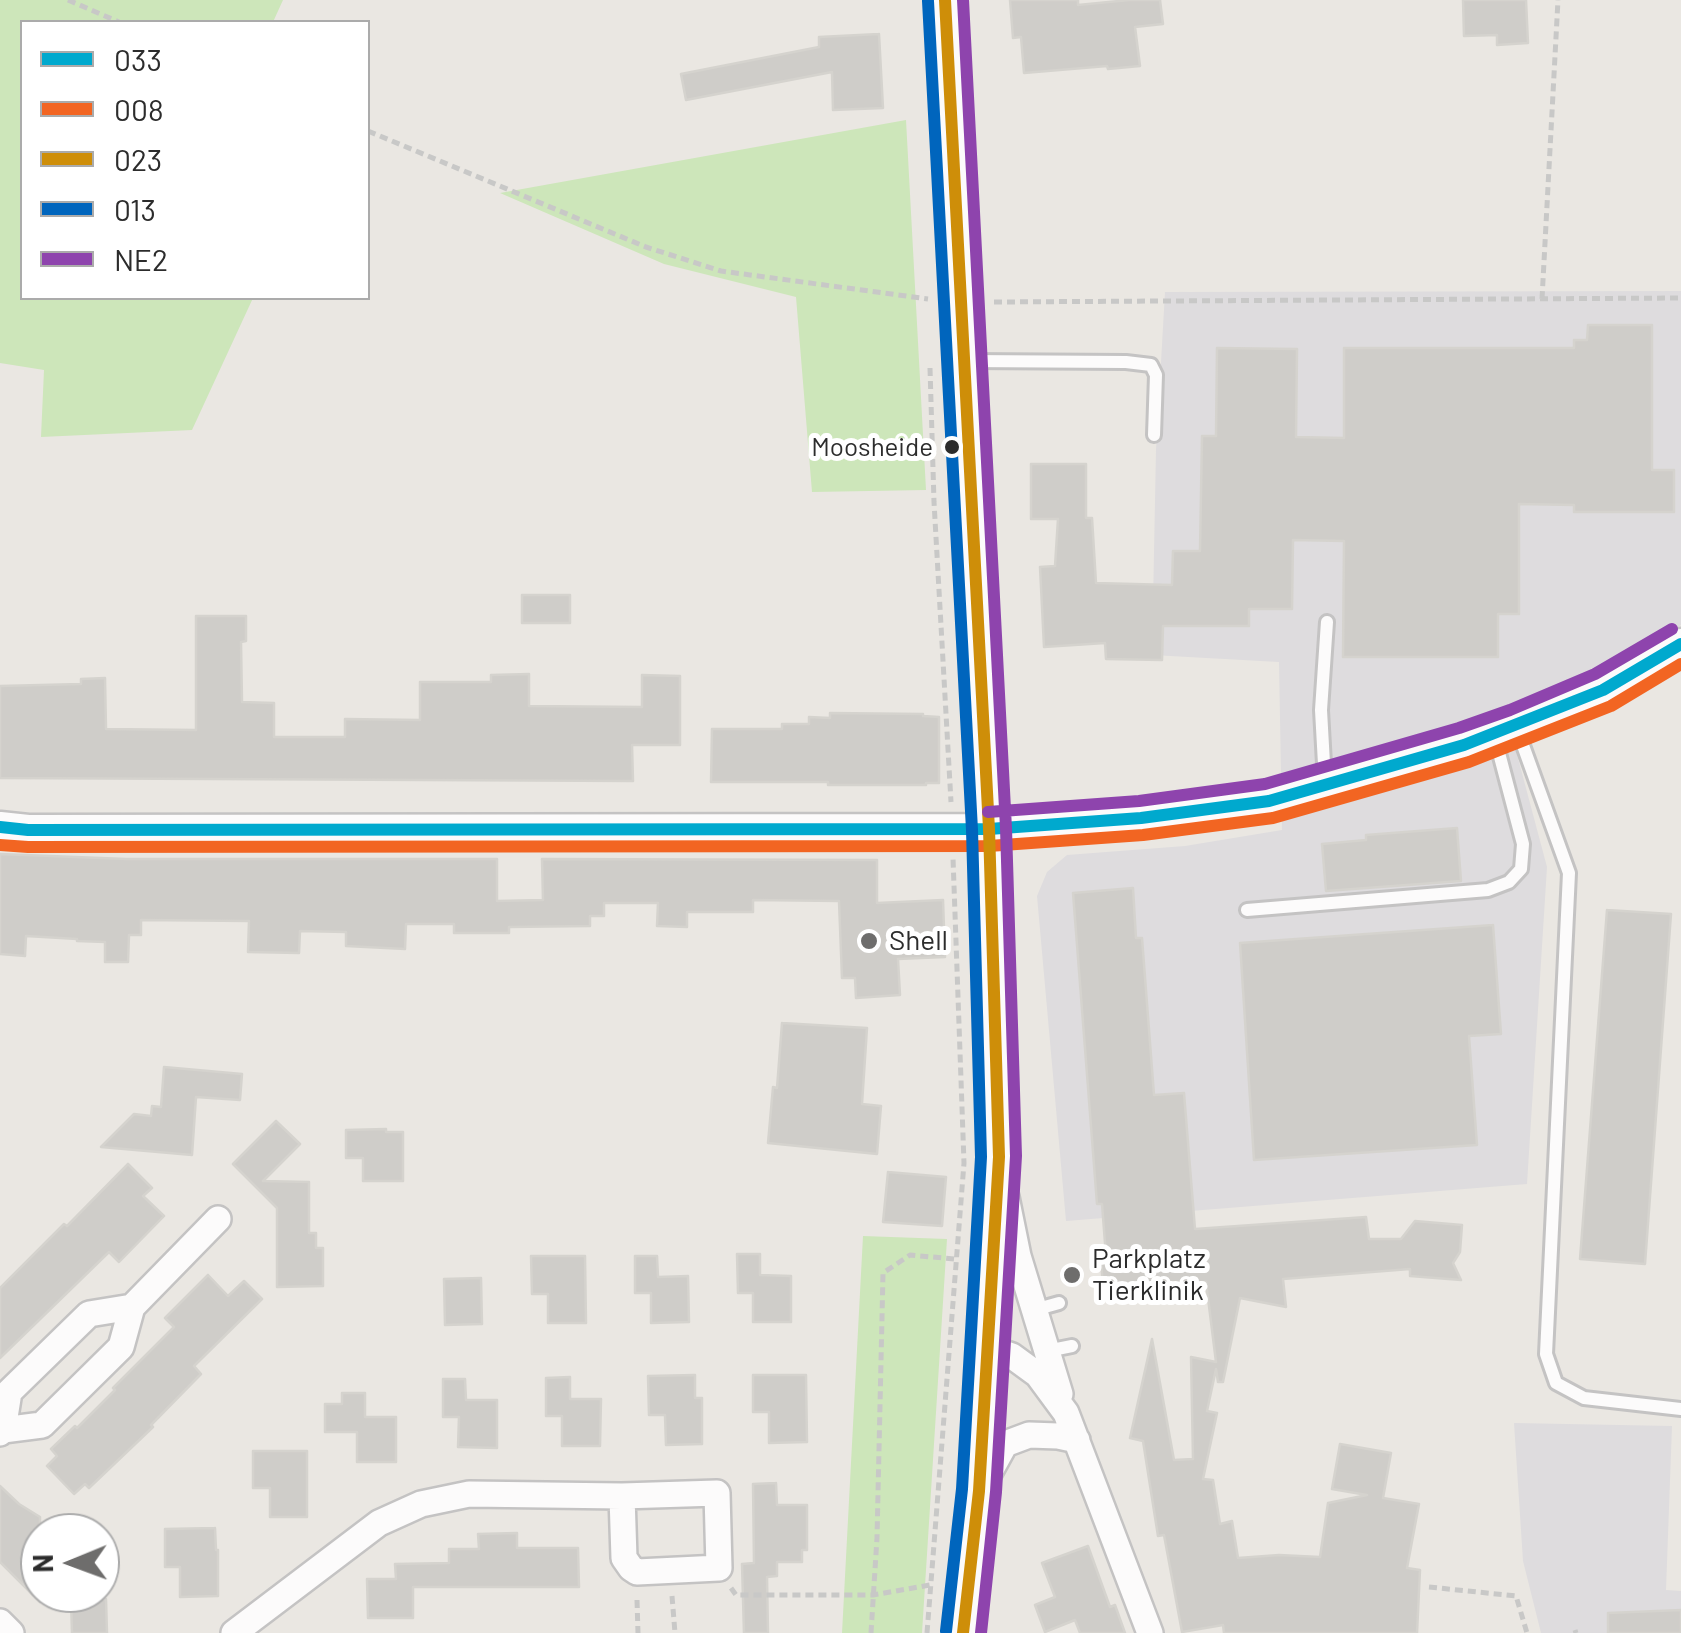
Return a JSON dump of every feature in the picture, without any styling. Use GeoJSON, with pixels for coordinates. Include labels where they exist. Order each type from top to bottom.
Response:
{"type":"FeatureCollection","features":[{"type":"Feature","properties":{"kind":"main road"},"geometry":{"type":"LineString","coordinates":[[945,0],[990,828],[998,1157],[979,1491],[963,1633]]}},
{"type":"Feature","properties":{"kind":"street"},"geometry":{"type":"LineString","coordinates":[[0,827],[952,829],[1140,818],[1269,800],[1464,746],[1603,690],[1681,644]]}},
{"type":"Feature","properties":{"kind":"street"},"geometry":{"type":"LineString","coordinates":[[998,1157],[1018,1256],[1046,1306],[1060,1349],[1066,1413]]}},
{"type":"Feature","properties":{"kind":"street"},"geometry":{"type":"LineString","coordinates":[[132,1308],[89,1314],[9,1392],[2,1432],[42,1424],[120,1347],[132,1308],[218,1219]]}},
{"type":"Feature","properties":{"kind":"street"},"geometry":{"type":"LineString","coordinates":[[989,1348],[1012,1356],[1038,1375],[1066,1413],[1150,1633]]}},
{"type":"Feature","properties":{"kind":"street"},"geometry":{"type":"LineString","coordinates":[[979,1491],[1005,1444],[1029,1436],[1078,1440]]}},
{"type":"Feature","properties":{"kind":"street"},"geometry":{"type":"LineString","coordinates":[[234,1633],[379,1522],[422,1504],[469,1494],[718,1494],[719,1568],[637,1572],[631,1568],[624,1558],[622,1496]]}},
{"type":"Feature","properties":{"kind":"street"},"geometry":{"type":"LineString","coordinates":[[0,1622],[11,1633]]}},
{"type":"Feature","properties":{"kind":"lane"},"geometry":{"type":"LineString","coordinates":[[964,360],[1150,365],[1156,375],[1154,435]]}},
{"type":"Feature","properties":{"kind":"lane"},"geometry":{"type":"LineString","coordinates":[[1325,785],[1320,710],[1327,622]]}},
{"type":"Feature","properties":{"kind":"lane"},"geometry":{"type":"LineString","coordinates":[[1247,910],[1488,890],[1509,882],[1521,869],[1523,844],[1505,730]]}},
{"type":"Feature","properties":{"kind":"lane"},"geometry":{"type":"LineString","coordinates":[[1505,730],[1568,873],[1546,1354],[1556,1383],[1584,1398],[1681,1410]]}},
{"type":"Feature","properties":{"kind":"path"},"geometry":{"type":"LineString","coordinates":[[68,0],[114,20]]}},
{"type":"Feature","properties":{"kind":"path"},"geometry":{"type":"LineString","coordinates":[[1542,299],[1558,0]]}},
{"type":"Feature","properties":{"kind":"path"},"geometry":{"type":"LineString","coordinates":[[370,132],[646,247],[722,271],[934,300]]}},
{"type":"Feature","properties":{"kind":"path"},"geometry":{"type":"LineString","coordinates":[[990,302],[1681,298]]}},
{"type":"Feature","properties":{"kind":"path"},"geometry":{"type":"LineString","coordinates":[[927,1633],[964,1163],[929,352]]}},
{"type":"Feature","properties":{"kind":"path"},"geometry":{"type":"LineString","coordinates":[[870,1633],[877,1538],[883,1273],[910,1255],[993,1266]]}},
{"type":"Feature","properties":{"kind":"path"},"geometry":{"type":"LineString","coordinates":[[719,1568],[736,1595],[873,1595],[929,1585],[967,1585]]}},
{"type":"Feature","properties":{"kind":"path"},"geometry":{"type":"LineString","coordinates":[[671,1570],[675,1633]]}},
{"type":"Feature","properties":{"kind":"path"},"geometry":{"type":"LineString","coordinates":[[637,1572],[638,1633]]}},
{"type":"Feature","properties":{"kind":"path"},"geometry":{"type":"LineString","coordinates":[[1429,1588],[1516,1596],[1527,1633]]}},
{"type":"Feature","properties":{"kind":"shaded area"},"geometry":{"type":"Polygon","coordinates":[[[1681,291],[1681,625],[1507,717],[1547,867],[1527,1184],[1066,1221],[1037,896],[1047,872],[1067,855],[1185,846],[1282,830],[1279,662],[1152,655],[1156,450],[1165,292],[1681,291]]]}},
{"type":"Feature","properties":{"kind":"shaded area"},"geometry":{"type":"Polygon","coordinates":[[[1514,1423],[1672,1426],[1666,1590],[1681,1591],[1681,1633],[1541,1633],[1523,1561],[1514,1423]]]}},
{"type":"Feature","properties":{"kind":"green space"},"geometry":{"type":"Polygon","coordinates":[[[0,0],[283,0],[274,20],[20,20],[20,300],[252,300],[192,430],[41,437],[44,370],[0,363],[0,0]]]}},
{"type":"Feature","properties":{"kind":"green space"},"geometry":{"type":"Polygon","coordinates":[[[906,120],[926,490],[812,492],[796,297],[664,264],[500,193],[906,120]]]}},
{"type":"Feature","properties":{"kind":"green space"},"geometry":{"type":"Polygon","coordinates":[[[863,1236],[947,1239],[922,1633],[842,1633],[863,1236]]]}},
{"type":"Feature","properties":{"kind":"building"},"geometry":{"type":"Polygon","coordinates":[[[1010,0],[1078,0],[1078,5],[1160,0],[1163,24],[1135,27],[1140,66],[1024,73],[1021,37],[1013,38],[1010,0]]]}},
{"type":"Feature","properties":{"kind":"building"},"geometry":{"type":"Polygon","coordinates":[[[1463,0],[1526,0],[1528,43],[1497,45],[1497,35],[1464,36],[1463,0]]]}},
{"type":"Feature","properties":{"kind":"building"},"geometry":{"type":"Polygon","coordinates":[[[879,34],[883,108],[833,110],[832,72],[686,100],[681,74],[819,47],[819,37],[879,34]]]}},
{"type":"Feature","properties":{"kind":"building"},"geometry":{"type":"Polygon","coordinates":[[[1588,325],[1652,325],[1652,470],[1674,470],[1674,512],[1574,512],[1574,505],[1519,504],[1519,614],[1498,614],[1498,657],[1343,657],[1344,541],[1293,540],[1292,609],[1249,609],[1249,626],[1163,626],[1162,660],[1106,659],[1105,643],[1044,647],[1040,567],[1055,566],[1058,519],[1031,519],[1031,464],[1086,464],[1086,518],[1092,518],[1096,583],[1172,585],[1173,551],[1200,551],[1202,436],[1216,436],[1217,348],[1297,349],[1296,437],[1344,438],[1344,348],[1574,348],[1574,340],[1587,340],[1588,325]]]}},
{"type":"Feature","properties":{"kind":"building"},"geometry":{"type":"Polygon","coordinates":[[[522,595],[570,595],[570,623],[522,623],[522,595]]]}},
{"type":"Feature","properties":{"kind":"building"},"geometry":{"type":"Polygon","coordinates":[[[196,616],[246,616],[246,641],[241,642],[242,702],[274,703],[274,737],[345,737],[345,719],[420,720],[420,682],[491,682],[491,675],[529,674],[529,706],[642,707],[642,675],[680,676],[680,745],[632,745],[633,781],[0,778],[0,686],[81,684],[81,679],[105,678],[106,729],[196,730],[196,616]]]}},
{"type":"Feature","properties":{"kind":"building"},"geometry":{"type":"Polygon","coordinates":[[[830,713],[939,717],[939,783],[711,782],[712,729],[782,729],[782,724],[809,724],[809,717],[830,718],[830,713]]]}},
{"type":"Feature","properties":{"kind":"building"},"geometry":{"type":"Polygon","coordinates":[[[1457,828],[1461,881],[1326,891],[1322,844],[1366,840],[1366,835],[1457,828]]]}},
{"type":"Feature","properties":{"kind":"building"},"geometry":{"type":"Polygon","coordinates":[[[0,854],[126,859],[497,859],[497,901],[543,900],[542,859],[877,860],[877,903],[943,900],[945,957],[898,959],[900,995],[856,998],[855,978],[842,978],[839,901],[753,900],[753,912],[687,912],[687,927],[657,926],[658,903],[604,903],[604,916],[590,916],[590,926],[509,927],[509,933],[454,933],[454,924],[406,924],[405,949],[346,946],[346,932],[300,931],[299,953],[248,952],[249,921],[141,920],[141,935],[129,935],[128,962],[105,962],[105,942],[77,939],[26,936],[25,956],[0,954],[0,854]]]}},
{"type":"Feature","properties":{"kind":"building"},"geometry":{"type":"Polygon","coordinates":[[[1133,888],[1136,938],[1142,938],[1154,1095],[1184,1093],[1195,1229],[1366,1217],[1369,1239],[1401,1239],[1415,1221],[1462,1225],[1460,1252],[1453,1263],[1461,1280],[1410,1276],[1410,1269],[1283,1279],[1286,1307],[1240,1298],[1223,1382],[1218,1382],[1216,1369],[1207,1411],[1217,1413],[1203,1479],[1213,1480],[1220,1524],[1232,1521],[1238,1558],[1320,1557],[1328,1503],[1367,1495],[1332,1489],[1340,1444],[1391,1453],[1383,1498],[1419,1504],[1407,1568],[1420,1570],[1417,1633],[1224,1633],[1223,1625],[1182,1632],[1164,1535],[1158,1536],[1143,1441],[1130,1438],[1152,1339],[1174,1460],[1193,1459],[1191,1357],[1216,1362],[1206,1282],[1103,1291],[1101,1257],[1106,1256],[1102,1204],[1097,1204],[1073,893],[1133,888]]]}},
{"type":"Feature","properties":{"kind":"building"},"geometry":{"type":"Polygon","coordinates":[[[1607,910],[1671,914],[1645,1264],[1580,1259],[1607,910]]]}},
{"type":"Feature","properties":{"kind":"building"},"geometry":{"type":"Polygon","coordinates":[[[1493,925],[1501,1034],[1469,1036],[1477,1145],[1254,1160],[1240,943],[1493,925]]]}},
{"type":"Feature","properties":{"kind":"building"},"geometry":{"type":"Polygon","coordinates":[[[782,1023],[867,1028],[862,1104],[881,1106],[877,1154],[768,1143],[782,1023]]]}},
{"type":"Feature","properties":{"kind":"building"},"geometry":{"type":"Polygon","coordinates":[[[164,1067],[242,1074],[240,1100],[196,1097],[192,1155],[101,1147],[134,1114],[151,1116],[152,1106],[161,1107],[164,1067]]]}},
{"type":"Feature","properties":{"kind":"building"},"geometry":{"type":"Polygon","coordinates":[[[276,1121],[300,1144],[263,1181],[309,1182],[309,1233],[316,1233],[316,1248],[323,1248],[323,1286],[277,1287],[277,1208],[233,1164],[276,1121]]]}},
{"type":"Feature","properties":{"kind":"building"},"geometry":{"type":"Polygon","coordinates":[[[346,1130],[403,1132],[403,1181],[363,1181],[363,1158],[346,1158],[346,1130]]]}},
{"type":"Feature","properties":{"kind":"building"},"geometry":{"type":"Polygon","coordinates":[[[128,1164],[152,1188],[143,1196],[164,1216],[119,1262],[109,1252],[0,1358],[0,1288],[128,1164]]]}},
{"type":"Feature","properties":{"kind":"building"},"geometry":{"type":"Polygon","coordinates":[[[888,1172],[946,1177],[942,1226],[883,1222],[888,1172]]]}},
{"type":"Feature","properties":{"kind":"building"},"geometry":{"type":"Polygon","coordinates":[[[737,1254],[760,1254],[760,1275],[791,1276],[791,1322],[753,1322],[753,1293],[738,1293],[737,1254]]]}},
{"type":"Feature","properties":{"kind":"building"},"geometry":{"type":"Polygon","coordinates":[[[531,1256],[585,1256],[586,1323],[548,1323],[548,1294],[532,1294],[531,1256]]]}},
{"type":"Feature","properties":{"kind":"building"},"geometry":{"type":"Polygon","coordinates":[[[635,1256],[657,1256],[658,1277],[688,1276],[689,1322],[651,1323],[651,1293],[635,1293],[635,1256]]]}},
{"type":"Feature","properties":{"kind":"building"},"geometry":{"type":"Polygon","coordinates":[[[208,1275],[228,1296],[244,1281],[262,1299],[194,1366],[201,1374],[153,1427],[89,1488],[85,1484],[74,1494],[47,1466],[57,1456],[51,1449],[77,1428],[174,1327],[165,1318],[208,1275]]]}},
{"type":"Feature","properties":{"kind":"building"},"geometry":{"type":"Polygon","coordinates":[[[481,1278],[482,1324],[445,1325],[444,1279],[481,1278]]]}},
{"type":"Feature","properties":{"kind":"building"},"geometry":{"type":"Polygon","coordinates":[[[695,1375],[695,1398],[702,1398],[702,1444],[666,1445],[665,1415],[649,1415],[648,1376],[695,1375]]]}},
{"type":"Feature","properties":{"kind":"building"},"geometry":{"type":"Polygon","coordinates":[[[753,1375],[806,1375],[807,1442],[769,1443],[769,1412],[753,1412],[753,1375]]]}},
{"type":"Feature","properties":{"kind":"building"},"geometry":{"type":"Polygon","coordinates":[[[570,1377],[570,1399],[601,1399],[600,1446],[562,1446],[562,1416],[546,1416],[546,1378],[570,1377]]]}},
{"type":"Feature","properties":{"kind":"building"},"geometry":{"type":"Polygon","coordinates":[[[443,1379],[465,1379],[466,1400],[497,1400],[497,1448],[458,1447],[459,1417],[443,1417],[443,1379]]]}},
{"type":"Feature","properties":{"kind":"building"},"geometry":{"type":"Polygon","coordinates":[[[342,1393],[365,1393],[365,1417],[396,1417],[396,1462],[357,1462],[357,1432],[325,1432],[325,1404],[342,1404],[342,1393]]]}},
{"type":"Feature","properties":{"kind":"building"},"geometry":{"type":"Polygon","coordinates":[[[253,1451],[307,1451],[307,1517],[270,1517],[270,1488],[253,1488],[253,1451]]]}},
{"type":"Feature","properties":{"kind":"building"},"geometry":{"type":"Polygon","coordinates":[[[776,1483],[777,1505],[807,1505],[807,1550],[802,1550],[802,1562],[777,1562],[777,1576],[767,1577],[768,1633],[744,1633],[742,1564],[754,1563],[753,1484],[776,1483]]]}},
{"type":"Feature","properties":{"kind":"building"},"geometry":{"type":"Polygon","coordinates":[[[0,1486],[34,1513],[20,1513],[20,1582],[0,1562],[0,1486]]]}},
{"type":"Feature","properties":{"kind":"building"},"geometry":{"type":"Polygon","coordinates":[[[215,1528],[218,1596],[180,1597],[180,1567],[165,1567],[165,1529],[215,1528]]]}},
{"type":"Feature","properties":{"kind":"building"},"geometry":{"type":"Polygon","coordinates":[[[517,1533],[517,1548],[578,1548],[579,1587],[413,1587],[413,1618],[368,1618],[367,1579],[396,1579],[395,1564],[449,1563],[449,1549],[479,1549],[478,1534],[517,1533]]]}},
{"type":"Feature","properties":{"kind":"building"},"geometry":{"type":"Polygon","coordinates":[[[1088,1546],[1110,1607],[1115,1605],[1125,1633],[1080,1633],[1075,1620],[1045,1632],[1035,1605],[1055,1597],[1042,1563],[1088,1546]]]}},
{"type":"Feature","properties":{"kind":"building"},"geometry":{"type":"Polygon","coordinates":[[[1681,1610],[1681,1633],[1608,1633],[1608,1613],[1681,1610]]]}},
{"type":"Feature","properties":{"kind":"building"},"geometry":{"type":"Polygon","coordinates":[[[71,1613],[106,1613],[107,1633],[72,1633],[71,1613]]]}},
{"type":"Feature","properties":{"kind":"transit line","name":"023"},"geometry":{"type":"LineString","coordinates":[[945,0],[989,829],[999,1157],[979,1491],[963,1633]]}},
{"type":"Feature","properties":{"kind":"transit line","name":"NE2"},"geometry":{"type":"LineString","coordinates":[[963,0],[1006,828],[1016,1156],[996,1492],[981,1633]]}},
{"type":"Feature","properties":{"kind":"transit line","name":"013"},"geometry":{"type":"LineString","coordinates":[[928,1],[972,830],[981,1157],[962,1489],[946,1631]]}},
{"type":"Feature","properties":{"kind":"transit line","name":"NE2"},"geometry":{"type":"LineString","coordinates":[[988,812],[1139,801],[1265,784],[1510,710],[1595,674],[1672,629]]}},
{"type":"Feature","properties":{"kind":"transit line","name":"033"},"geometry":{"type":"LineString","coordinates":[[0,827],[989,829],[1141,818],[1269,801],[1464,745],[1603,690],[1681,644]]}},
{"type":"Feature","properties":{"kind":"transit line","name":"008"},"geometry":{"type":"LineString","coordinates":[[0,845],[989,846],[1143,835],[1273,818],[1469,762],[1611,706],[1681,664]]}},
{"type":"Feature","properties":{"kind":"place","name":"Moosheide"},"geometry":{"type":"Point","coordinates":[952,447]}},
{"type":"Feature","properties":{"kind":"place","name":"Shell"},"geometry":{"type":"Point","coordinates":[869,941]}},
{"type":"Feature","properties":{"kind":"place","name":"Parkplatz Tierklinik"},"geometry":{"type":"Point","coordinates":[1072,1275]}}]}
